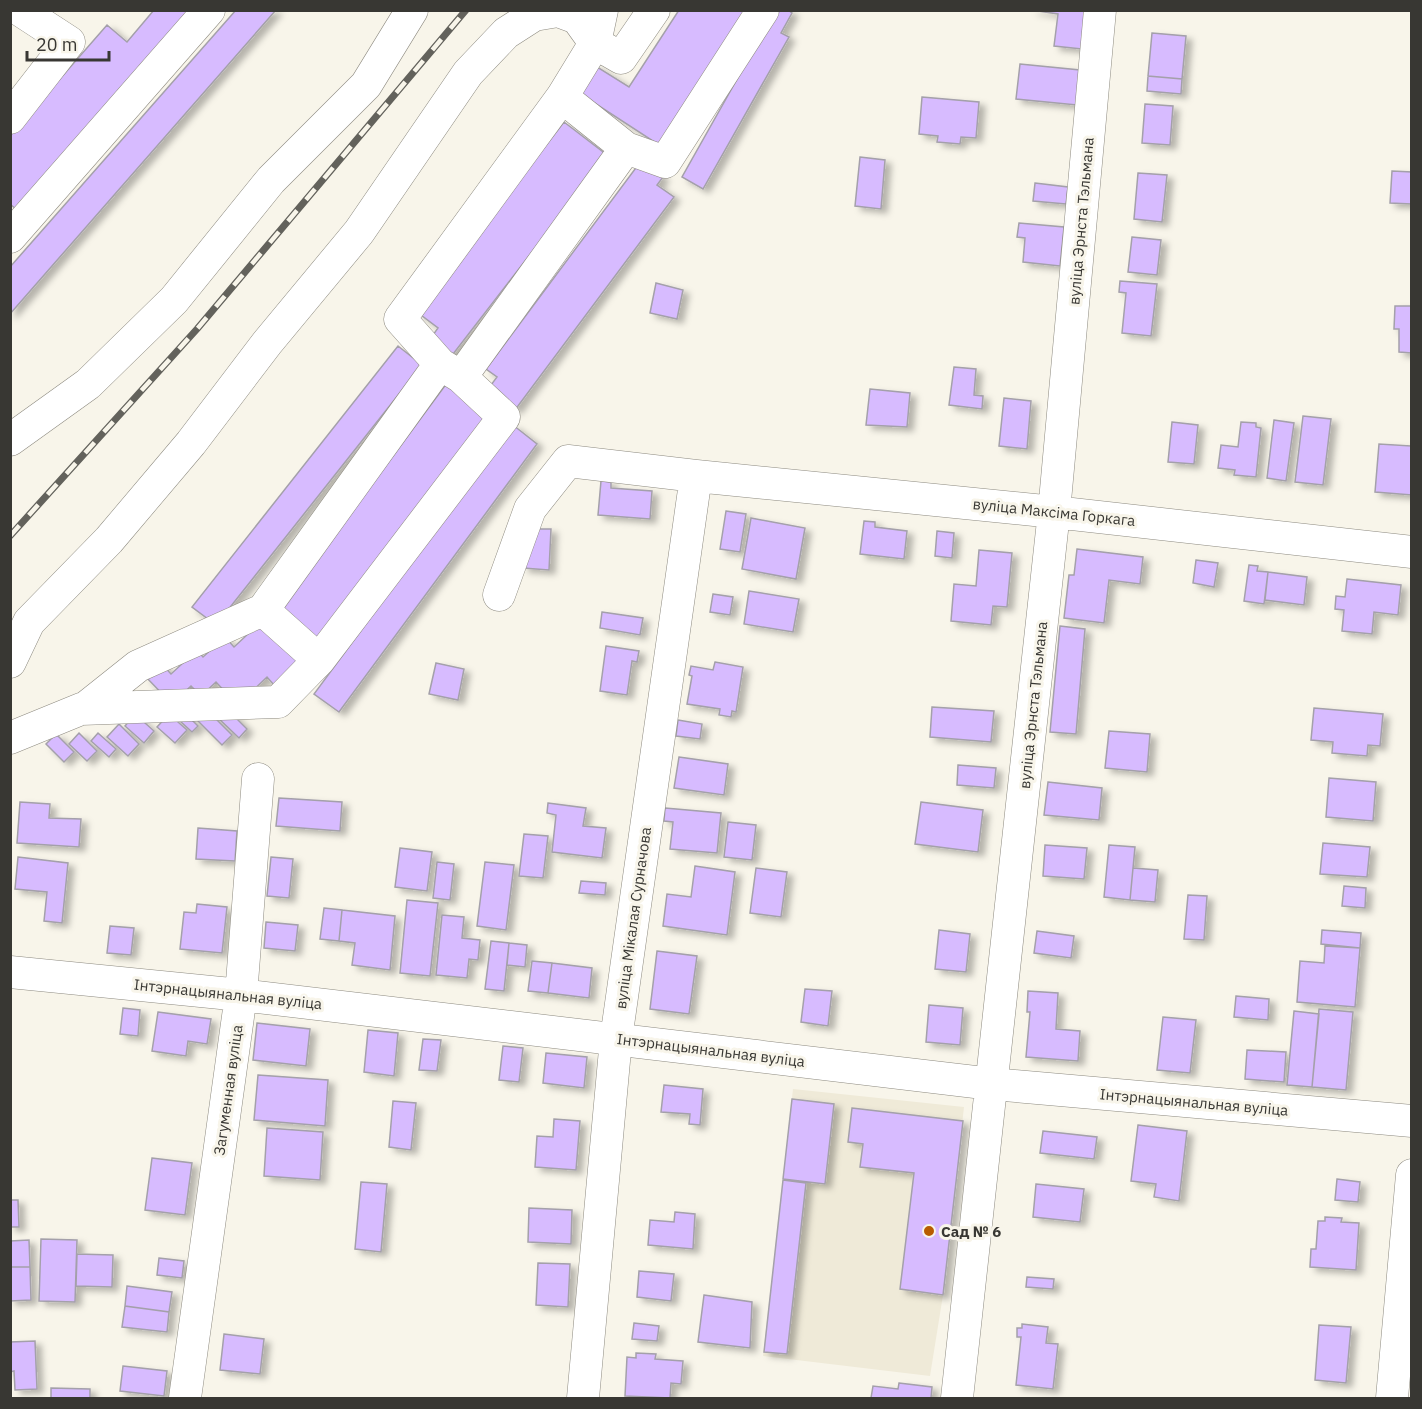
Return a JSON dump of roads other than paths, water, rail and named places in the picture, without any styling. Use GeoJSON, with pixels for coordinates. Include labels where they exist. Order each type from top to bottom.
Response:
{"type":"FeatureCollection","features":[{"type":"Feature","properties":{"kind":"street"},"geometry":{"type":"LineString","coordinates":[[10,117],[69,42],[20,10]]}},
{"type":"Feature","properties":{"kind":"street"},"geometry":{"type":"LineString","coordinates":[[10,237],[209,10]]}},
{"type":"Feature","properties":{"kind":"street"},"geometry":{"type":"LineString","coordinates":[[10,440],[88,384],[174,300],[271,180],[366,85],[412,10]]}},
{"type":"Feature","properties":{"kind":"street"},"geometry":{"type":"LineString","coordinates":[[84,709],[278,702],[319,660],[504,417],[450,370],[400,319],[562,97],[595,44],[602,10]]}},
{"type":"Feature","properties":{"kind":"street"},"geometry":{"type":"LineString","coordinates":[[10,662],[29,622],[109,540],[191,443],[267,343],[359,232],[468,73],[506,33],[534,15],[558,11],[577,18],[595,44],[621,58],[654,10]]}},
{"type":"Feature","properties":{"kind":"street"},"geometry":{"type":"LineString","coordinates":[[562,97],[626,148],[665,162],[763,10]]}},
{"type":"Feature","properties":{"kind":"street","name":"вуліца Эрнста Тэльмана"},"geometry":{"type":"LineString","coordinates":[[957,1398],[1054,512],[1100,10]]}},
{"type":"Feature","properties":{"kind":"street"},"geometry":{"type":"LineString","coordinates":[[10,738],[84,709],[138,666],[263,610],[626,148]]}},
{"type":"Feature","properties":{"kind":"street","name":"вуліца Максіма Горкага"},"geometry":{"type":"LineString","coordinates":[[499,595],[530,509],[568,461],[1412,552]]}},
{"type":"Feature","properties":{"kind":"street","name":"вуліца Мікалая Сурначова"},"geometry":{"type":"LineString","coordinates":[[584,1398],[616,1039],[696,476]]}},
{"type":"Feature","properties":{"kind":"street"},"geometry":{"type":"LineString","coordinates":[[263,610],[319,660]]}},
{"type":"Feature","properties":{"kind":"street","name":"Загуменная вуліца"},"geometry":{"type":"LineString","coordinates":[[185,1398],[241,995],[258,779]]}},
{"type":"Feature","properties":{"kind":"street","name":"Інтэрнацыянальная вуліца"},"geometry":{"type":"LineString","coordinates":[[10,972],[241,995],[992,1084],[1412,1121]]}},
{"type":"Feature","properties":{"kind":"street"},"geometry":{"type":"LineString","coordinates":[[1392,1398],[1412,1175]]}},
{"type":"Feature","properties":{"kind":"railway"},"geometry":{"type":"LineString","coordinates":[[10,536],[197,329],[466,10]]}},
{"type":"Feature","properties":{"kind":"place","name":"Сад № 6"},"geometry":{"type":"Point","coordinates":[929,1231]}}]}
